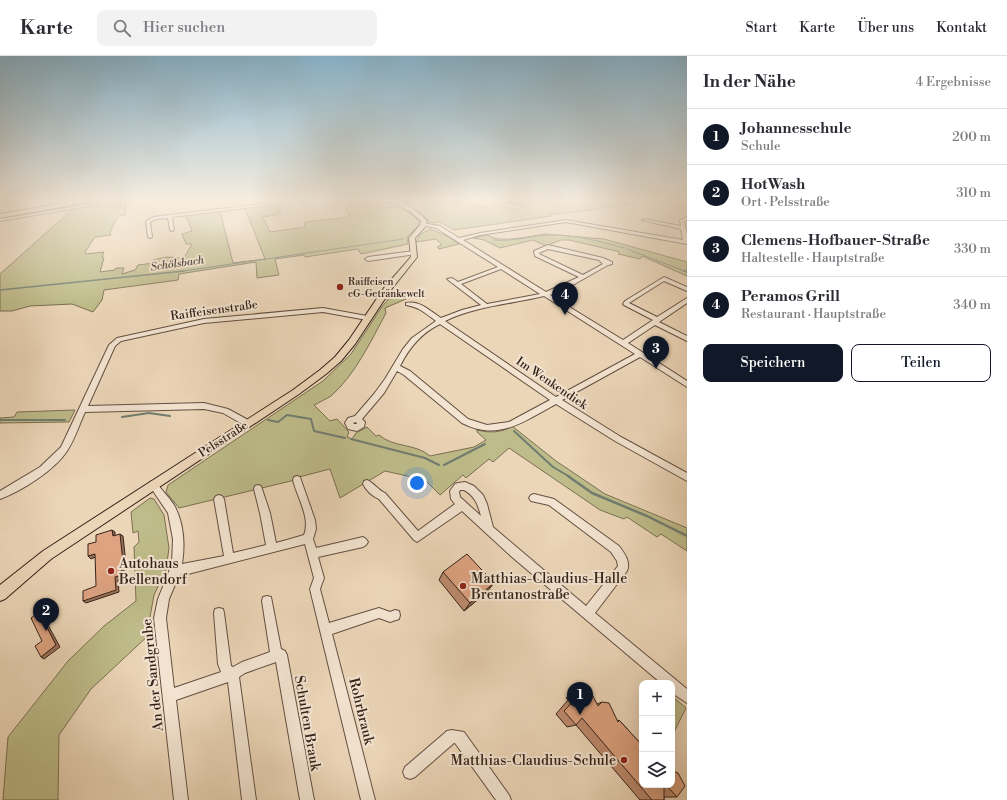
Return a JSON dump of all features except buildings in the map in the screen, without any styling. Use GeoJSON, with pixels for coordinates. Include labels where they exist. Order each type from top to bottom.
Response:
{"type":"FeatureCollection","features":[{"type":"Feature","properties":{"kind":"main road"},"geometry":{"type":"LineString","coordinates":[[413,235],[411,242],[414,253]]}},
{"type":"Feature","properties":{"kind":"main road","name":"Pelsstraße"},"geometry":{"type":"LineString","coordinates":[[0,594],[47,555],[323,372],[338,359],[352,342],[387,290],[411,262],[414,253]]}},
{"type":"Feature","properties":{"kind":"street"},"geometry":{"type":"LineString","coordinates":[[450,235],[687,384]]}},
{"type":"Feature","properties":{"kind":"street"},"geometry":{"type":"LineString","coordinates":[[458,240],[477,235]]}},
{"type":"Feature","properties":{"kind":"street"},"geometry":{"type":"LineString","coordinates":[[644,235],[686,242]]}},
{"type":"Feature","properties":{"kind":"street"},"geometry":{"type":"LineString","coordinates":[[357,419],[382,388],[396,367],[399,358],[410,343],[439,321],[485,305],[544,294],[561,288],[583,276],[605,263],[601,259],[548,247],[536,252],[537,255],[583,276]]}},
{"type":"Feature","properties":{"kind":"street"},"geometry":{"type":"LineString","coordinates":[[368,259],[414,253]]}},
{"type":"Feature","properties":{"kind":"street"},"geometry":{"type":"LineString","coordinates":[[457,284],[502,268]]}},
{"type":"Feature","properties":{"kind":"street"},"geometry":{"type":"LineString","coordinates":[[450,279],[485,305]]}},
{"type":"Feature","properties":{"kind":"street"},"geometry":{"type":"LineString","coordinates":[[687,289],[664,279],[626,304],[687,339]]}},
{"type":"Feature","properties":{"kind":"street"},"geometry":{"type":"LineString","coordinates":[[622,344],[656,321],[684,306],[687,300]]}},
{"type":"Feature","properties":{"kind":"street","name":"Im Wenkendiek"},"geometry":{"type":"LineString","coordinates":[[408,304],[414,304],[421,307],[439,321],[556,400],[620,440],[687,477]]}},
{"type":"Feature","properties":{"kind":"street","name":"Raiffeisenstraße"},"geometry":{"type":"LineString","coordinates":[[0,496],[35,476],[52,464],[64,449],[112,345],[121,339],[204,321],[323,310],[367,318]]}},
{"type":"Feature","properties":{"kind":"street"},"geometry":{"type":"LineString","coordinates":[[396,367],[407,373],[465,421],[481,428],[492,428],[511,425],[640,355]]}},
{"type":"Feature","properties":{"kind":"street"},"geometry":{"type":"LineString","coordinates":[[83,409],[199,405],[225,411],[247,423]]}},
{"type":"Feature","properties":{"kind":"street","name":"Rohrbrauk"},"geometry":{"type":"LineString","coordinates":[[297,480],[301,494],[305,501],[312,528],[308,538],[319,578],[315,589],[368,800]]}},
{"type":"Feature","properties":{"kind":"street"},"geometry":{"type":"LineString","coordinates":[[367,484],[377,494],[382,496],[417,537],[462,505]]}},
{"type":"Feature","properties":{"kind":"street","name":"An der Sandgrube"},"geometry":{"type":"LineString","coordinates":[[153,485],[170,507],[174,516],[179,545],[176,570],[162,601],[160,618],[181,800]]}},
{"type":"Feature","properties":{"kind":"street"},"geometry":{"type":"LineString","coordinates":[[488,529],[481,498],[478,494],[465,486],[458,487],[454,491],[456,499],[462,505],[488,529],[516,554],[666,680]]}},
{"type":"Feature","properties":{"kind":"street"},"geometry":{"type":"LineString","coordinates":[[258,489],[266,513],[272,548]]}},
{"type":"Feature","properties":{"kind":"street"},"geometry":{"type":"LineString","coordinates":[[219,498],[229,558]]}},
{"type":"Feature","properties":{"kind":"street"},"geometry":{"type":"LineString","coordinates":[[534,498],[551,502],[615,549],[622,559],[623,567],[587,614]]}},
{"type":"Feature","properties":{"kind":"street"},"geometry":{"type":"LineString","coordinates":[[176,570],[188,569],[308,538]]}},
{"type":"Feature","properties":{"kind":"street"},"geometry":{"type":"LineString","coordinates":[[312,554],[363,542]]}},
{"type":"Feature","properties":{"kind":"street","name":"Schulten Brauk"},"geometry":{"type":"LineString","coordinates":[[267,601],[276,656],[281,655],[307,800]]}},
{"type":"Feature","properties":{"kind":"street"},"geometry":{"type":"LineString","coordinates":[[219,613],[224,664],[226,670],[233,674]]}},
{"type":"Feature","properties":{"kind":"street"},"geometry":{"type":"LineString","coordinates":[[326,630],[379,613],[390,617],[395,615]]}},
{"type":"Feature","properties":{"kind":"street"},"geometry":{"type":"LineString","coordinates":[[168,696],[233,674],[242,668],[276,656]]}},
{"type":"Feature","properties":{"kind":"street"},"geometry":{"type":"LineString","coordinates":[[233,674],[249,800]]}},
{"type":"Feature","properties":{"kind":"street"},"geometry":{"type":"LineString","coordinates":[[675,687],[687,697]]}},
{"type":"Feature","properties":{"kind":"street"},"geometry":{"type":"LineString","coordinates":[[410,772],[452,736],[458,737],[504,800]]}},
{"type":"Feature","properties":{"kind":"shaded area"},"geometry":{"type":"Polygon","coordinates":[[[44,235],[111,235],[95,237],[85,252],[86,254],[104,252],[100,272],[115,270],[116,268],[124,268],[122,274],[135,270],[138,265],[154,263],[153,260],[167,257],[184,258],[192,244],[186,244],[182,235],[226,235],[233,263],[265,259],[255,235],[409,235],[407,237],[408,244],[361,254],[358,249],[305,257],[304,255],[275,259],[279,275],[257,278],[256,262],[179,274],[178,280],[104,290],[102,300],[93,312],[72,304],[30,306],[12,311],[0,311],[0,274],[44,235]]]}},
{"type":"Feature","properties":{"kind":"shaded area"},"geometry":{"type":"Polygon","coordinates":[[[421,235],[444,235],[459,244],[439,249],[437,247],[442,245],[436,239],[416,242],[421,235]]]}},
{"type":"Feature","properties":{"kind":"shaded area"},"geometry":{"type":"Polygon","coordinates":[[[488,235],[499,239],[523,238],[541,235],[553,235],[604,239],[687,262],[687,276],[642,256],[640,259],[618,254],[620,252],[569,240],[561,240],[546,246],[533,240],[500,248],[484,240],[473,238],[488,235]]]}},
{"type":"Feature","properties":{"kind":"shaded area"},"geometry":{"type":"Polygon","coordinates":[[[395,291],[406,299],[385,308],[386,313],[362,357],[348,378],[331,396],[314,405],[330,421],[337,419],[349,432],[347,437],[352,439],[356,433],[367,427],[376,436],[379,435],[391,442],[418,449],[430,456],[474,447],[486,440],[477,432],[477,430],[495,432],[512,426],[556,461],[605,494],[687,528],[687,551],[661,534],[657,537],[627,517],[624,519],[600,510],[509,448],[493,462],[489,459],[466,478],[463,475],[440,495],[425,480],[385,471],[340,498],[330,469],[295,478],[295,480],[179,508],[166,492],[168,485],[323,381],[351,354],[381,308],[395,291]]]}},
{"type":"Feature","properties":{"kind":"shaded area"},"geometry":{"type":"Polygon","coordinates":[[[75,410],[69,422],[0,423],[0,418],[14,417],[17,412],[75,410]]]}},
{"type":"Feature","properties":{"kind":"shaded area"},"geometry":{"type":"Polygon","coordinates":[[[150,498],[154,499],[164,515],[169,548],[166,570],[154,595],[150,617],[151,633],[91,689],[59,735],[58,800],[3,800],[8,737],[68,661],[104,626],[136,601],[134,547],[139,542],[138,531],[133,533],[131,512],[150,498]]]}},
{"type":"Feature","properties":{"kind":"shaded area"},"geometry":{"type":"Polygon","coordinates":[[[675,699],[686,708],[675,730],[675,699]]]}},
{"type":"Feature","properties":{"kind":"waterway","name":"Schölsbach"},"geometry":{"type":"LineString","coordinates":[[494,240],[562,235],[589,239],[624,248]]}},
{"type":"Feature","properties":{"kind":"waterway","name":"Schölsbach"},"geometry":{"type":"LineString","coordinates":[[183,271],[403,239]]}},
{"type":"Feature","properties":{"kind":"waterway","name":"Schölsbach"},"geometry":{"type":"LineString","coordinates":[[627,249],[687,272],[684,271]]}},
{"type":"Feature","properties":{"kind":"waterway","name":"Schölsbach"},"geometry":{"type":"LineString","coordinates":[[0,290],[183,271]]}},
{"type":"Feature","properties":{"kind":"waterway","name":"Schölsbach"},"geometry":{"type":"LineString","coordinates":[[177,272],[183,271]]}},
{"type":"Feature","properties":{"kind":"waterway"},"geometry":{"type":"LineString","coordinates":[[122,417],[149,413],[170,416]]}},
{"type":"Feature","properties":{"kind":"waterway"},"geometry":{"type":"LineString","coordinates":[[268,420],[278,422],[287,415],[311,419],[314,431],[345,438]]}},
{"type":"Feature","properties":{"kind":"waterway"},"geometry":{"type":"LineString","coordinates":[[0,420],[65,420]]}},
{"type":"Feature","properties":{"kind":"waterway"},"geometry":{"type":"LineString","coordinates":[[514,431],[553,467],[570,477]]}},
{"type":"Feature","properties":{"kind":"waterway"},"geometry":{"type":"LineString","coordinates":[[351,439],[425,458],[439,465]]}},
{"type":"Feature","properties":{"kind":"waterway"},"geometry":{"type":"LineString","coordinates":[[444,465],[485,444]]}},
{"type":"Feature","properties":{"kind":"waterway"},"geometry":{"type":"LineString","coordinates":[[568,476],[592,493],[647,516],[687,536]]}},
{"type":"Feature","properties":{"kind":"place","name":"Raiffeisen eG-Getränkewelt"},"geometry":{"type":"Point","coordinates":[340,287]}},
{"type":"Feature","properties":{"kind":"place","name":"Peramos Grill"},"geometry":{"type":"Point","coordinates":[565,315]}},
{"type":"Feature","properties":{"kind":"place","name":"Clemens-Hofbauer-Straße"},"geometry":{"type":"Point","coordinates":[656,369]}},
{"type":"Feature","properties":{"kind":"place","name":"Autohaus Bellendorf"},"geometry":{"type":"Point","coordinates":[111,571]}},
{"type":"Feature","properties":{"kind":"place","name":"Matthias-Claudius-Halle Brentanostraße"},"geometry":{"type":"Point","coordinates":[463,586]}},
{"type":"Feature","properties":{"kind":"place","name":"HotWash"},"geometry":{"type":"Point","coordinates":[46,631]}},
{"type":"Feature","properties":{"kind":"place","name":"Johannesschule"},"geometry":{"type":"Point","coordinates":[580,715]}},
{"type":"Feature","properties":{"kind":"place","name":"Matthias-Claudius-Schule"},"geometry":{"type":"Point","coordinates":[624,760]}}]}
